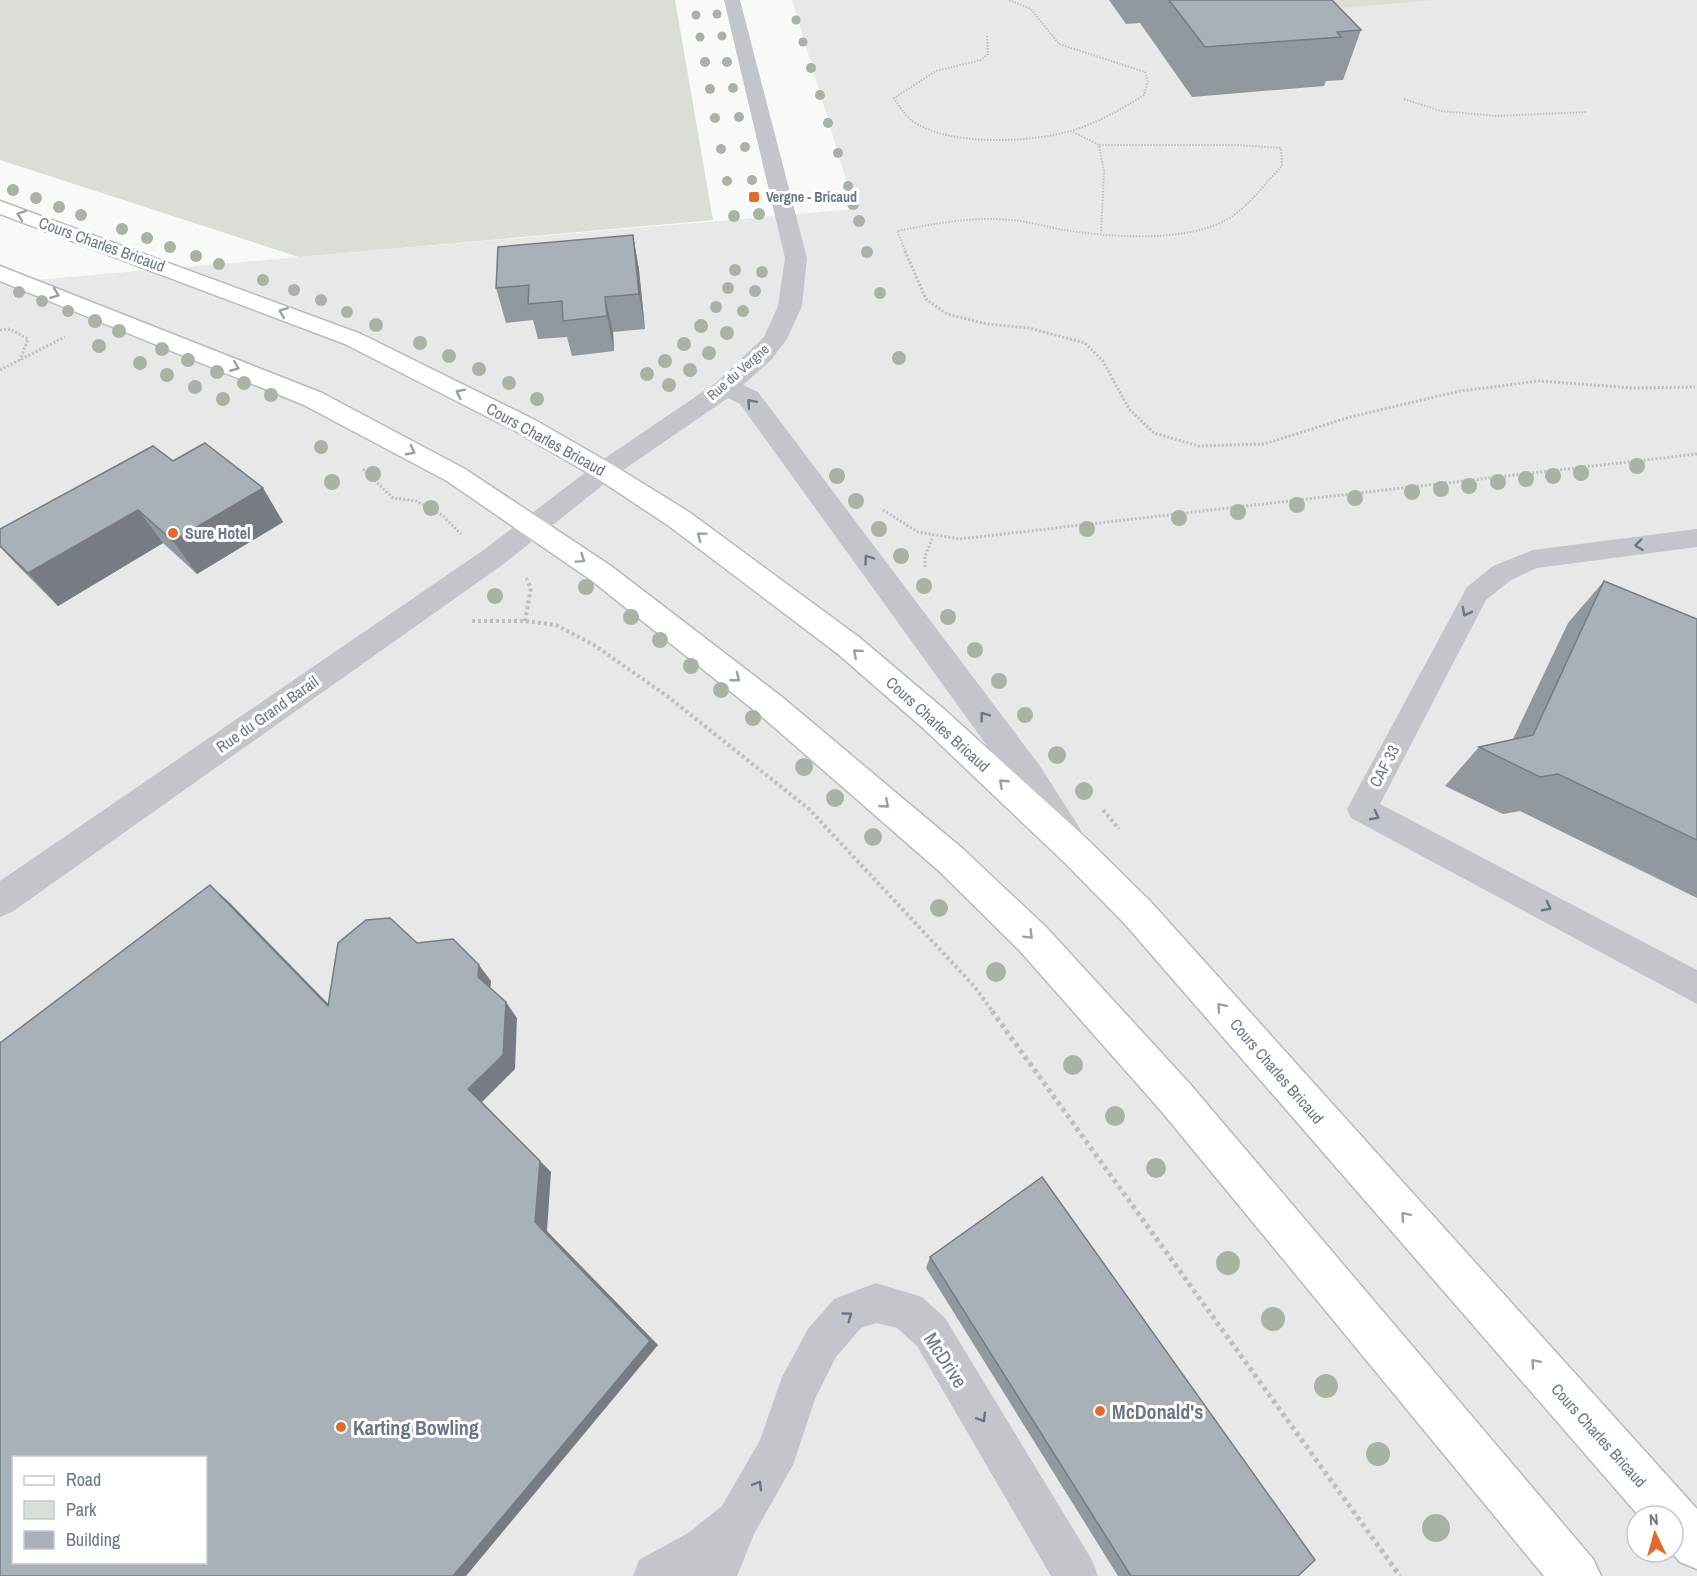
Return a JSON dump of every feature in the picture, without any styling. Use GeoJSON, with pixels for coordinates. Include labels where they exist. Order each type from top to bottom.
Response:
{"type":"FeatureCollection","features":[{"type":"Feature","properties":{"kind":"main road","name":"Cours Charles Bricaud"},"geometry":{"type":"LineString","coordinates":[[0,207],[352,339],[525,426],[604,471],[679,519],[849,646],[934,719],[1077,851],[1137,912],[1661,1504]]}},
{"type":"Feature","properties":{"kind":"main road"},"geometry":{"type":"LineString","coordinates":[[0,273],[313,399],[456,474],[601,573],[771,706],[951,860],[1033,939],[1176,1098],[1576,1576]]}},
{"type":"Feature","properties":{"kind":"main road","name":"Cours Charles Bricaud"},"geometry":{"type":"LineString","coordinates":[[1685,1532],[1697,1545]]}},
{"type":"Feature","properties":{"kind":"street","name":"Rue du Vergne"},"geometry":{"type":"LineString","coordinates":[[533,526],[604,471],[726,387],[762,355],[775,339],[790,306],[796,258],[732,0]]}},
{"type":"Feature","properties":{"kind":"street"},"geometry":{"type":"LineString","coordinates":[[726,387],[749,398],[1028,776],[1077,851]]}},
{"type":"Feature","properties":{"kind":"street","name":"Rue du Grand Barail"},"geometry":{"type":"LineString","coordinates":[[0,901],[495,556],[533,526]]}},
{"type":"Feature","properties":{"kind":"lane","name":"CAF 33"},"geometry":{"type":"LineString","coordinates":[[1697,538],[1533,559],[1502,573],[1476,594],[1362,808],[1697,988]]}},
{"type":"Feature","properties":{"kind":"lane","name":"McDrive"},"geometry":{"type":"LineString","coordinates":[[715,1576],[738,1520],[778,1450],[797,1392],[822,1343],[848,1313],[876,1303],[908,1311],[931,1332],[1076,1576]]}},
{"type":"Feature","properties":{"kind":"lane","name":"McDrive"},"geometry":{"type":"LineString","coordinates":[[655,1576],[704,1549],[738,1520]]}},
{"type":"Feature","properties":{"kind":"path"},"geometry":{"type":"LineString","coordinates":[[987,36],[988,54],[981,60],[936,71],[894,98],[902,112],[917,124],[940,132],[978,137],[1030,138],[1072,131],[1115,114],[1144,95],[1148,80],[1145,72],[1059,44],[1031,9],[1009,0]]}},
{"type":"Feature","properties":{"kind":"path"},"geometry":{"type":"LineString","coordinates":[[1404,99],[1441,111],[1496,116],[1586,112]]}},
{"type":"Feature","properties":{"kind":"path"},"geometry":{"type":"LineString","coordinates":[[1072,131],[1099,145],[1237,145],[1281,148],[1282,166],[1227,219],[1188,231],[1101,233],[1074,231],[1003,219],[954,219],[897,231],[926,299],[947,314],[987,324],[1029,328],[1085,343],[1103,361],[1129,409],[1154,433],[1199,446],[1264,444],[1350,417],[1460,391],[1539,381],[1633,388],[1695,387]]}},
{"type":"Feature","properties":{"kind":"path"},"geometry":{"type":"LineString","coordinates":[[1099,145],[1104,171],[1101,233]]}},
{"type":"Feature","properties":{"kind":"path"},"geometry":{"type":"LineString","coordinates":[[0,330],[10,329],[28,339],[20,361]]}},
{"type":"Feature","properties":{"kind":"path"},"geometry":{"type":"LineString","coordinates":[[0,370],[74,332]]}},
{"type":"Feature","properties":{"kind":"path"},"geometry":{"type":"LineString","coordinates":[[881,508],[904,525],[932,539],[960,539],[1697,454]]}},
{"type":"Feature","properties":{"kind":"path"},"geometry":{"type":"LineString","coordinates":[[354,464],[364,469],[393,498],[416,501],[442,515],[462,536],[524,573],[531,588],[525,621]]}},
{"type":"Feature","properties":{"kind":"path"},"geometry":{"type":"LineString","coordinates":[[390,629],[496,619],[556,625],[594,645],[667,696],[809,809],[974,986],[1400,1576]]}},
{"type":"Feature","properties":{"kind":"shaded area"},"geometry":{"type":"Polygon","coordinates":[[[792,0],[1697,0],[1697,1576],[0,1576],[0,283],[855,209],[792,0]]]}},
{"type":"Feature","properties":{"kind":"green space"},"geometry":{"type":"Polygon","coordinates":[[[0,0],[675,0],[713,220],[299,257],[0,160],[0,0]]]}},
{"type":"Feature","properties":{"kind":"green space"},"geometry":{"type":"Polygon","coordinates":[[[1313,0],[1435,0],[1341,8],[1329,7],[1313,0]]]}},
{"type":"Feature","properties":{"kind":"building"},"geometry":{"type":"Polygon","coordinates":[[[1169,0],[1332,0],[1361,30],[1337,32],[1341,37],[1205,47],[1169,0]]]}},
{"type":"Feature","properties":{"kind":"building"},"geometry":{"type":"Polygon","coordinates":[[[633,235],[639,294],[605,297],[607,316],[563,321],[562,301],[528,304],[529,285],[496,288],[498,247],[633,235]]]}},
{"type":"Feature","properties":{"kind":"building"},"geometry":{"type":"Polygon","coordinates":[[[205,443],[263,488],[173,541],[138,510],[28,573],[0,546],[0,529],[153,446],[173,461],[205,443]]]}},
{"type":"Feature","properties":{"kind":"building"},"geometry":{"type":"Polygon","coordinates":[[[1604,581],[1697,619],[1697,840],[1558,774],[1540,777],[1479,747],[1533,735],[1604,581]]]}},
{"type":"Feature","properties":{"kind":"building"},"geometry":{"type":"Polygon","coordinates":[[[210,885],[328,1006],[338,943],[366,920],[390,918],[417,943],[453,939],[479,965],[478,977],[506,1002],[503,1055],[468,1089],[540,1161],[535,1222],[650,1341],[453,1576],[0,1576],[0,1043],[210,885]]]}},
{"type":"Feature","properties":{"kind":"building","name":"McDonald's"},"geometry":{"type":"Polygon","coordinates":[[[1042,1177],[1315,1560],[1298,1576],[1131,1576],[930,1257],[1042,1177]]]}},
{"type":"Feature","properties":{"kind":"place","name":"Vergne - Bricaud"},"geometry":{"type":"Point","coordinates":[754,197]}},
{"type":"Feature","properties":{"kind":"place","name":"Sure Hotel"},"geometry":{"type":"Point","coordinates":[173,533]}},
{"type":"Feature","properties":{"kind":"place","name":"McDonald's"},"geometry":{"type":"Point","coordinates":[1100,1411]}},
{"type":"Feature","properties":{"kind":"place","name":"Karting Bowling"},"geometry":{"type":"Point","coordinates":[341,1427]}}]}
